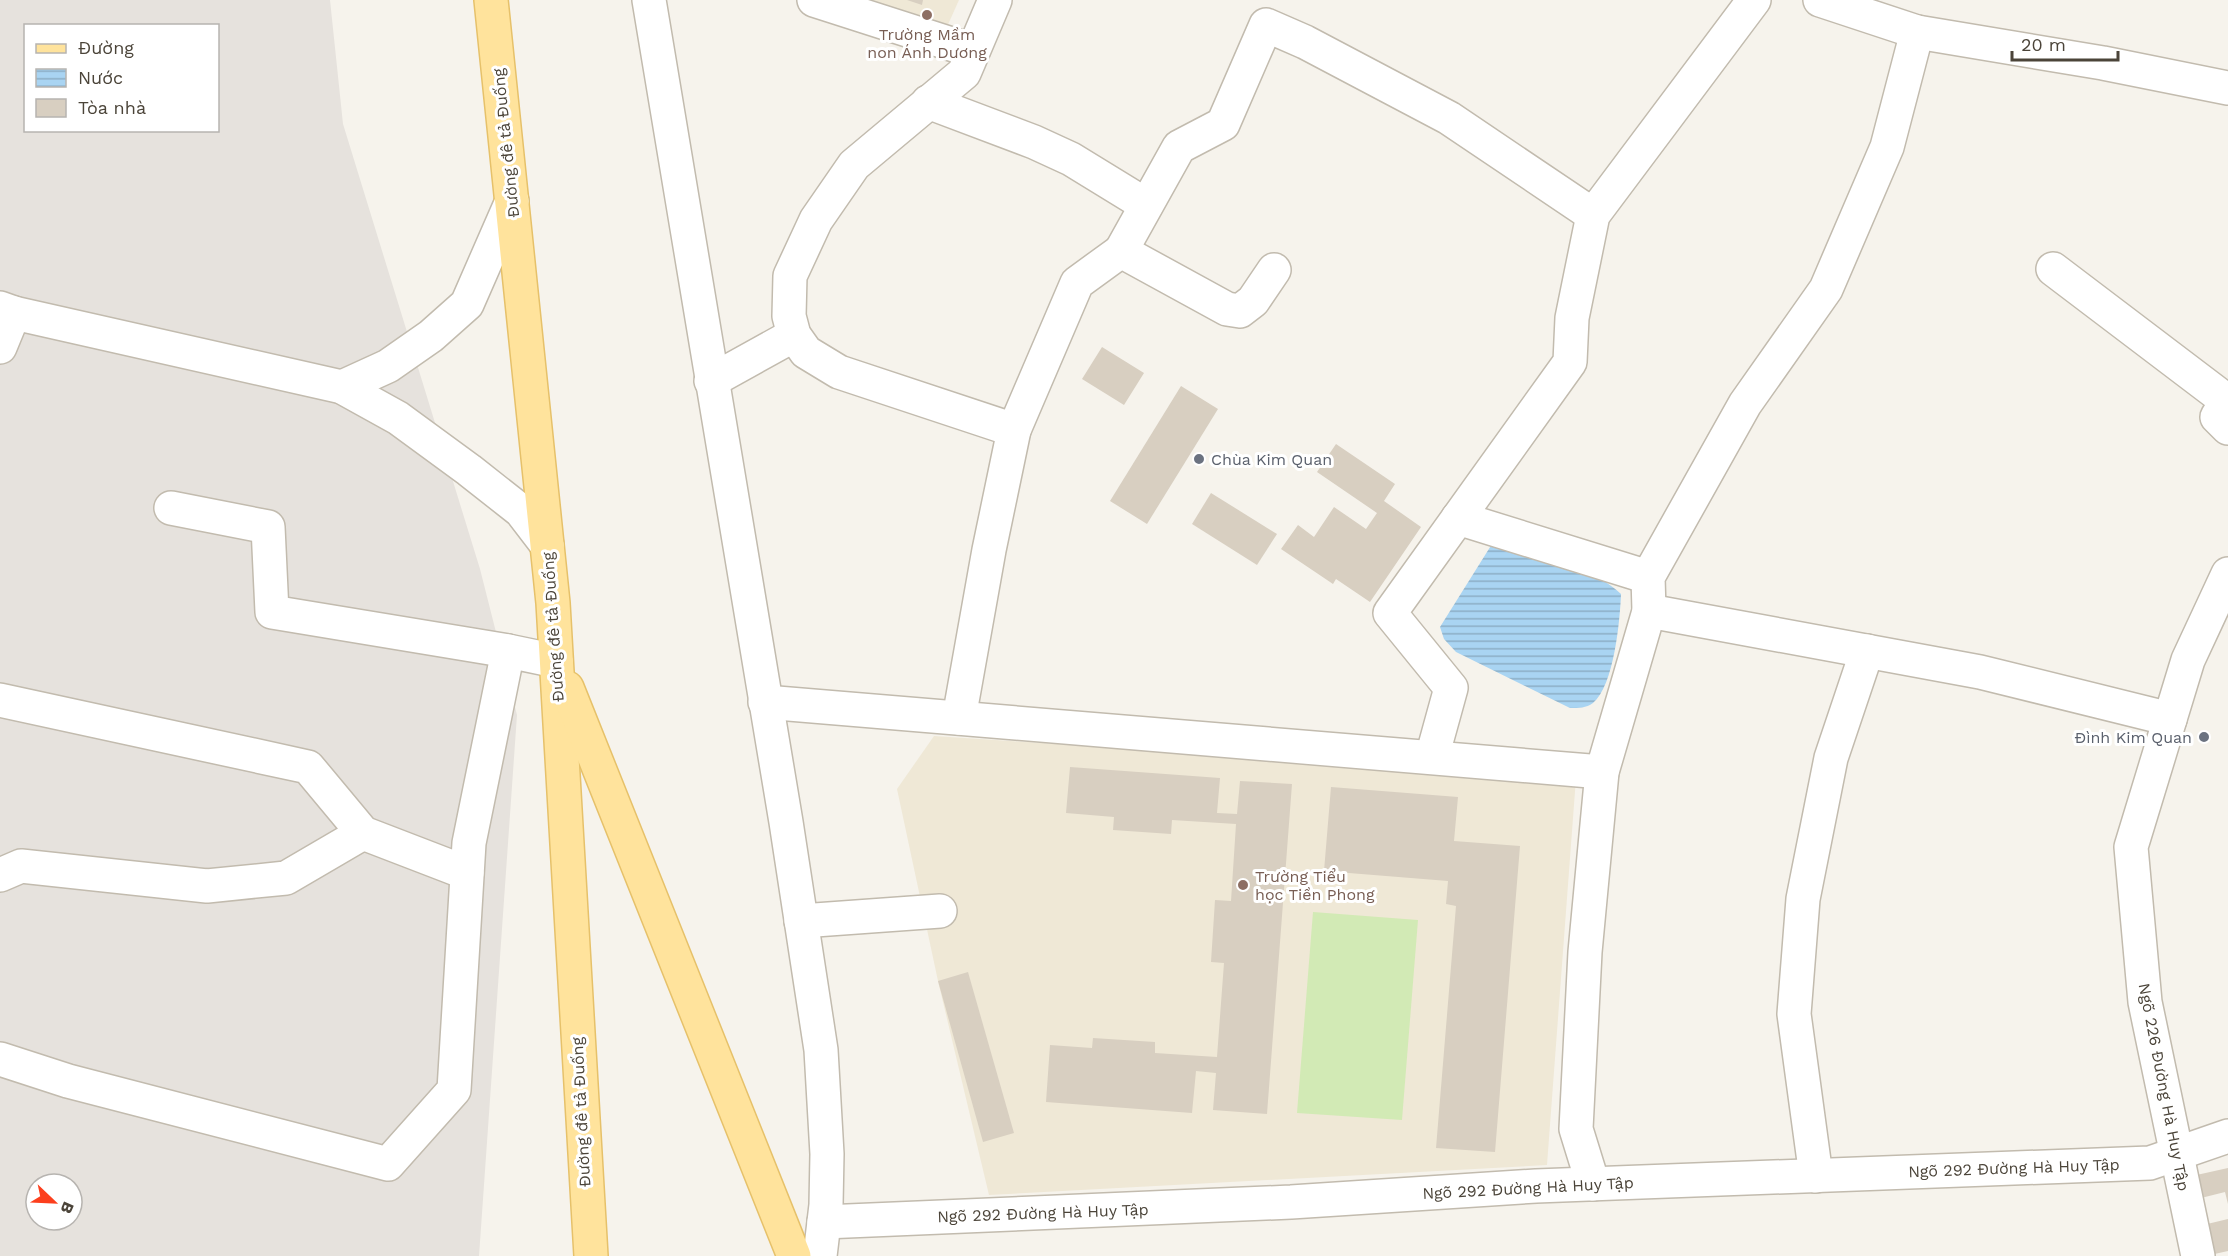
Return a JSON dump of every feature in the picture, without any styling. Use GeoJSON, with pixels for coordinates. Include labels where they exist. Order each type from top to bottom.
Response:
{"type":"FeatureCollection","features":[{"type":"Feature","properties":{"kind":"main road","name":"Đường đê tả Đuống"},"geometry":{"type":"LineString","coordinates":[[492,0],[547,545],[556,661],[591,1256]]}},
{"type":"Feature","properties":{"kind":"main road"},"geometry":{"type":"LineString","coordinates":[[556,661],[794,1256]]}},
{"type":"Feature","properties":{"kind":"street"},"geometry":{"type":"LineString","coordinates":[[649,0],[821,1050],[826,1102],[827,1174],[820,1256]]}},
{"type":"Feature","properties":{"kind":"street"},"geometry":{"type":"LineString","coordinates":[[814,0],[973,51]]}},
{"type":"Feature","properties":{"kind":"street"},"geometry":{"type":"LineString","coordinates":[[995,0],[964,73],[854,165],[816,220],[790,276],[789,316],[794,335],[806,352],[839,372],[1014,429]]}},
{"type":"Feature","properties":{"kind":"street"},"geometry":{"type":"LineString","coordinates":[[1432,758],[1450,688],[1390,613],[1570,362],[1572,318],[1593,214],[1754,0]]}},
{"type":"Feature","properties":{"kind":"street"},"geometry":{"type":"LineString","coordinates":[[1820,0],[2103,63],[2228,88]]}},
{"type":"Feature","properties":{"kind":"street"},"geometry":{"type":"LineString","coordinates":[[1593,1184],[1576,1129],[1585,952],[1602,772],[1649,612],[1648,577],[1745,404],[1826,290],[1887,147],[1902,19]]}},
{"type":"Feature","properties":{"kind":"street"},"geometry":{"type":"LineString","coordinates":[[959,718],[988,550],[1014,429],[1077,283],[1121,250],[1179,147],[1223,124],[1266,25],[1305,42],[1449,118],[1593,214]]}},
{"type":"Feature","properties":{"kind":"street"},"geometry":{"type":"LineString","coordinates":[[928,102],[1052,150],[1146,205]]}},
{"type":"Feature","properties":{"kind":"street"},"geometry":{"type":"LineString","coordinates":[[342,387],[388,366],[431,336],[467,304],[513,201]]}},
{"type":"Feature","properties":{"kind":"street"},"geometry":{"type":"LineString","coordinates":[[1121,250],[1227,309],[1240,311],[1253,301],[1274,270]]}},
{"type":"Feature","properties":{"kind":"street"},"geometry":{"type":"LineString","coordinates":[[2053,269],[2228,410]]}},
{"type":"Feature","properties":{"kind":"street"},"geometry":{"type":"LineString","coordinates":[[0,347],[7,311],[342,387],[398,418],[469,470],[521,511],[547,545]]}},
{"type":"Feature","properties":{"kind":"street"},"geometry":{"type":"LineString","coordinates":[[711,381],[794,335]]}},
{"type":"Feature","properties":{"kind":"street"},"geometry":{"type":"LineString","coordinates":[[171,508],[268,527],[272,612],[556,661]]}},
{"type":"Feature","properties":{"kind":"street"},"geometry":{"type":"LineString","coordinates":[[1458,518],[1648,577]]}},
{"type":"Feature","properties":{"kind":"street","name":"Ngõ 226 Đường Hà Huy Tập"},"geometry":{"type":"LineString","coordinates":[[2198,1256],[2145,1002],[2131,847],[2188,660],[2228,574]]}},
{"type":"Feature","properties":{"kind":"street"},"geometry":{"type":"LineString","coordinates":[[1649,612],[1980,672],[2170,719]]}},
{"type":"Feature","properties":{"kind":"street"},"geometry":{"type":"LineString","coordinates":[[0,1059],[68,1081],[388,1164],[454,1090],[469,843],[508,651]]}},
{"type":"Feature","properties":{"kind":"street"},"geometry":{"type":"LineString","coordinates":[[1816,1176],[1794,1014],[1803,899],[1830,758],[1867,651]]}},
{"type":"Feature","properties":{"kind":"street"},"geometry":{"type":"LineString","coordinates":[[0,700],[308,767],[363,833],[467,873]]}},
{"type":"Feature","properties":{"kind":"street"},"geometry":{"type":"LineString","coordinates":[[765,702],[1602,772]]}},
{"type":"Feature","properties":{"kind":"street"},"geometry":{"type":"LineString","coordinates":[[0,875],[21,866],[207,886],[286,878],[363,833]]}},
{"type":"Feature","properties":{"kind":"street"},"geometry":{"type":"LineString","coordinates":[[801,921],[940,911]]}},
{"type":"Feature","properties":{"kind":"street","name":"Ngõ 292 Đường Hà Huy Tập"},"geometry":{"type":"LineString","coordinates":[[824,1222],[1291,1202],[1593,1184],[2150,1163],[2228,1136]]}},
{"type":"Feature","properties":{"kind":"shaded area"},"geometry":{"type":"Polygon","coordinates":[[[0,0],[330,0],[343,124],[480,569],[517,715],[479,1256],[0,1256],[0,0]]]}},
{"type":"Feature","properties":{"kind":"shaded area","name":"Trường Mầm non Ánh Dương"},"geometry":{"type":"Polygon","coordinates":[[[856,0],[959,0],[946,29],[856,0]]]}},
{"type":"Feature","properties":{"kind":"shaded area","name":"Trường Tiểu học Tiền Phong"},"geometry":{"type":"Polygon","coordinates":[[[934,736],[1576,778],[1547,1165],[989,1195],[938,981],[897,789],[934,736]]]}},
{"type":"Feature","properties":{"kind":"green space"},"geometry":{"type":"Polygon","coordinates":[[[1313,912],[1418,920],[1402,1120],[1297,1113],[1313,912]]]}},
{"type":"Feature","properties":{"kind":"water"},"geometry":{"type":"Polygon","coordinates":[[[1492,544],[1542,556],[1577,568],[1593,575],[1621,594],[1615,652],[1611,668],[1600,695],[1590,705],[1570,708],[1456,652],[1444,639],[1440,627],[1492,544]]]}},
{"type":"Feature","properties":{"kind":"building"},"geometry":{"type":"Polygon","coordinates":[[[907,0],[923,0],[922,5],[907,0]]]}},
{"type":"Feature","properties":{"kind":"building"},"geometry":{"type":"Polygon","coordinates":[[[1102,347],[1144,373],[1124,405],[1082,379],[1102,347]]]}},
{"type":"Feature","properties":{"kind":"building"},"geometry":{"type":"Polygon","coordinates":[[[1181,386],[1218,409],[1147,524],[1110,501],[1181,386]]]}},
{"type":"Feature","properties":{"kind":"building"},"geometry":{"type":"Polygon","coordinates":[[[1336,444],[1395,484],[1384,501],[1421,527],[1370,602],[1336,579],[1333,584],[1281,549],[1298,525],[1314,537],[1334,507],[1366,529],[1377,513],[1317,472],[1336,444]]]}},
{"type":"Feature","properties":{"kind":"building"},"geometry":{"type":"Polygon","coordinates":[[[1211,493],[1277,534],[1257,565],[1192,524],[1211,493]]]}},
{"type":"Feature","properties":{"kind":"building"},"geometry":{"type":"Polygon","coordinates":[[[1070,767],[1220,778],[1217,813],[1237,814],[1240,781],[1292,784],[1267,1114],[1213,1110],[1216,1073],[1196,1071],[1192,1113],[1046,1102],[1050,1045],[1092,1048],[1093,1038],[1155,1042],[1155,1053],[1217,1057],[1224,963],[1211,962],[1215,900],[1231,901],[1236,824],[1172,820],[1171,834],[1113,830],[1114,817],[1066,813],[1070,767]]]}},
{"type":"Feature","properties":{"kind":"building"},"geometry":{"type":"Polygon","coordinates":[[[1331,787],[1458,797],[1454,841],[1520,846],[1495,1152],[1436,1148],[1456,906],[1446,904],[1448,881],[1324,871],[1331,787]]]}},
{"type":"Feature","properties":{"kind":"building"},"geometry":{"type":"Polygon","coordinates":[[[968,972],[1014,1133],[983,1142],[938,981],[968,972]]]}},
{"type":"Feature","properties":{"kind":"building"},"geometry":{"type":"Polygon","coordinates":[[[2228,1168],[2228,1204],[2225,1192],[2197,1199],[2192,1176],[2228,1168]]]}},
{"type":"Feature","properties":{"kind":"building"},"geometry":{"type":"Polygon","coordinates":[[[2228,1219],[2228,1251],[2210,1255],[2203,1225],[2228,1219]]]}},
{"type":"Feature","properties":{"kind":"place","name":"Trường Mầm non Ánh Dương"},"geometry":{"type":"Point","coordinates":[927,15]}},
{"type":"Feature","properties":{"kind":"place","name":"Chùa Kim Quan"},"geometry":{"type":"Point","coordinates":[1199,459]}},
{"type":"Feature","properties":{"kind":"place","name":"Đình Kim Quan"},"geometry":{"type":"Point","coordinates":[2204,737]}},
{"type":"Feature","properties":{"kind":"place","name":"Trường Tiểu học Tiền Phong"},"geometry":{"type":"Point","coordinates":[1243,885]}}]}
